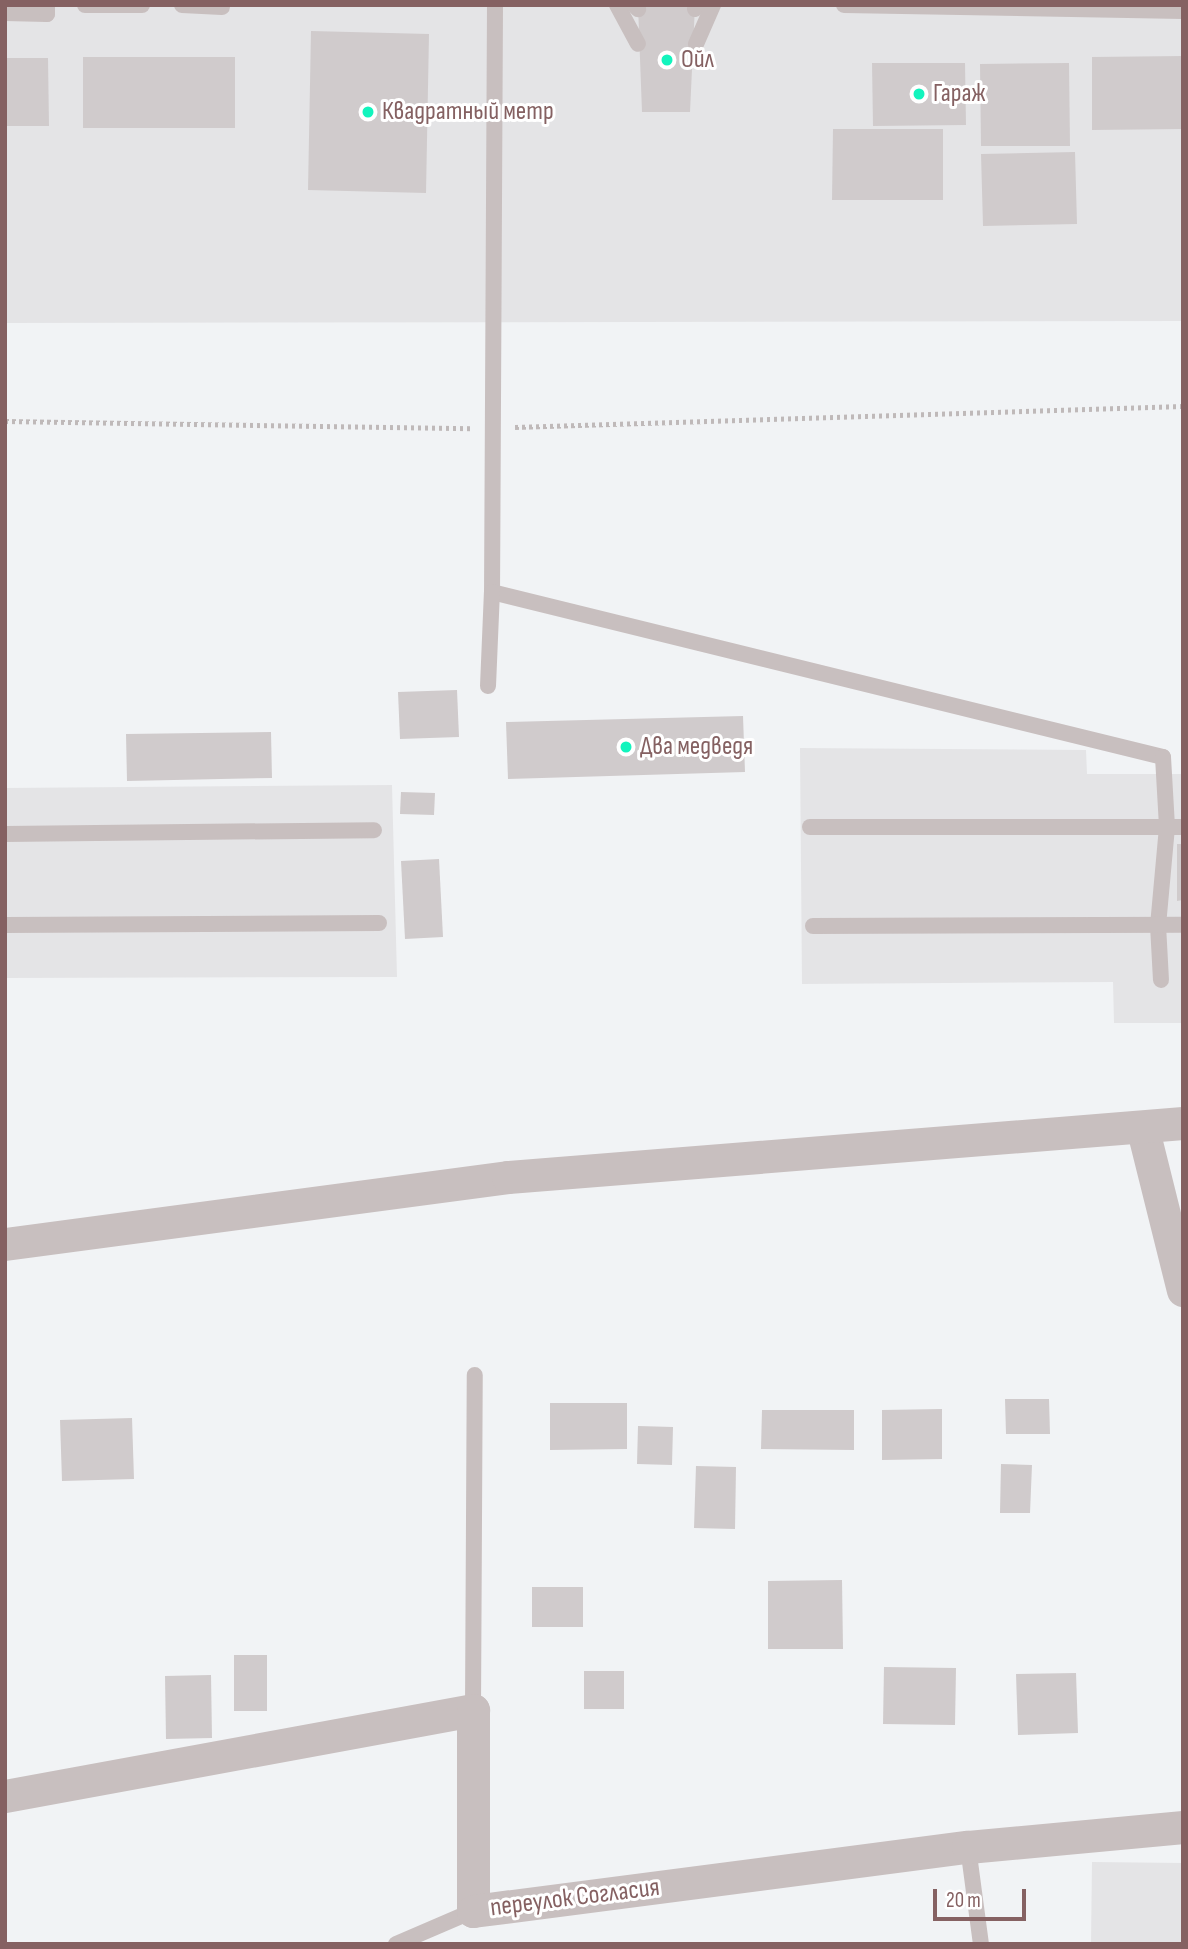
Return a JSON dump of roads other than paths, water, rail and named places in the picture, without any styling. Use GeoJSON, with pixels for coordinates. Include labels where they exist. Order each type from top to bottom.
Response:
{"type":"FeatureCollection","features":[{"type":"Feature","properties":{"kind":"street"},"geometry":{"type":"LineString","coordinates":[[5,1244],[508,1177],[1143,1130],[1183,1123]]}},
{"type":"Feature","properties":{"kind":"street"},"geometry":{"type":"LineString","coordinates":[[1143,1130],[1183,1290]]}},
{"type":"Feature","properties":{"kind":"street"},"geometry":{"type":"LineString","coordinates":[[5,1796],[473,1710]]}},
{"type":"Feature","properties":{"kind":"street","name":"переулок Согласия"},"geometry":{"type":"LineString","coordinates":[[473,1710],[473,1911],[968,1847],[1183,1827]]}},
{"type":"Feature","properties":{"kind":"lane"},"geometry":{"type":"LineString","coordinates":[[5,13],[47,14],[47,5]]}},
{"type":"Feature","properties":{"kind":"lane"},"geometry":{"type":"LineString","coordinates":[[85,5],[142,5]]}},
{"type":"Feature","properties":{"kind":"lane"},"geometry":{"type":"LineString","coordinates":[[182,5],[222,7]]}},
{"type":"Feature","properties":{"kind":"lane"},"geometry":{"type":"LineString","coordinates":[[488,686],[492,592],[495,5]]}},
{"type":"Feature","properties":{"kind":"lane"},"geometry":{"type":"LineString","coordinates":[[617,5],[638,44]]}},
{"type":"Feature","properties":{"kind":"lane"},"geometry":{"type":"LineString","coordinates":[[696,44],[713,5]]}},
{"type":"Feature","properties":{"kind":"lane"},"geometry":{"type":"LineString","coordinates":[[844,5],[1138,8],[1183,11]]}},
{"type":"Feature","properties":{"kind":"lane"},"geometry":{"type":"LineString","coordinates":[[492,592],[1163,757],[1175,827],[1158,925],[1161,980]]}},
{"type":"Feature","properties":{"kind":"lane"},"geometry":{"type":"LineString","coordinates":[[810,828],[1175,827]]}},
{"type":"Feature","properties":{"kind":"lane"},"geometry":{"type":"LineString","coordinates":[[5,834],[374,830]]}},
{"type":"Feature","properties":{"kind":"lane"},"geometry":{"type":"LineString","coordinates":[[5,925],[379,923]]}},
{"type":"Feature","properties":{"kind":"lane"},"geometry":{"type":"LineString","coordinates":[[813,926],[1183,925]]}},
{"type":"Feature","properties":{"kind":"lane"},"geometry":{"type":"LineString","coordinates":[[473,1710],[475,1375]]}},
{"type":"Feature","properties":{"kind":"lane"},"geometry":{"type":"LineString","coordinates":[[968,1847],[981,1944]]}},
{"type":"Feature","properties":{"kind":"lane"},"geometry":{"type":"LineString","coordinates":[[396,1944],[473,1911]]}},
{"type":"Feature","properties":{"kind":"place","name":"Ойл"},"geometry":{"type":"Point","coordinates":[667,60]}},
{"type":"Feature","properties":{"kind":"place","name":"Гараж"},"geometry":{"type":"Point","coordinates":[919,94]}},
{"type":"Feature","properties":{"kind":"place","name":"Квадратный метр"},"geometry":{"type":"Point","coordinates":[368,112]}},
{"type":"Feature","properties":{"kind":"place","name":"Два медведя"},"geometry":{"type":"Point","coordinates":[626,747]}}]}
